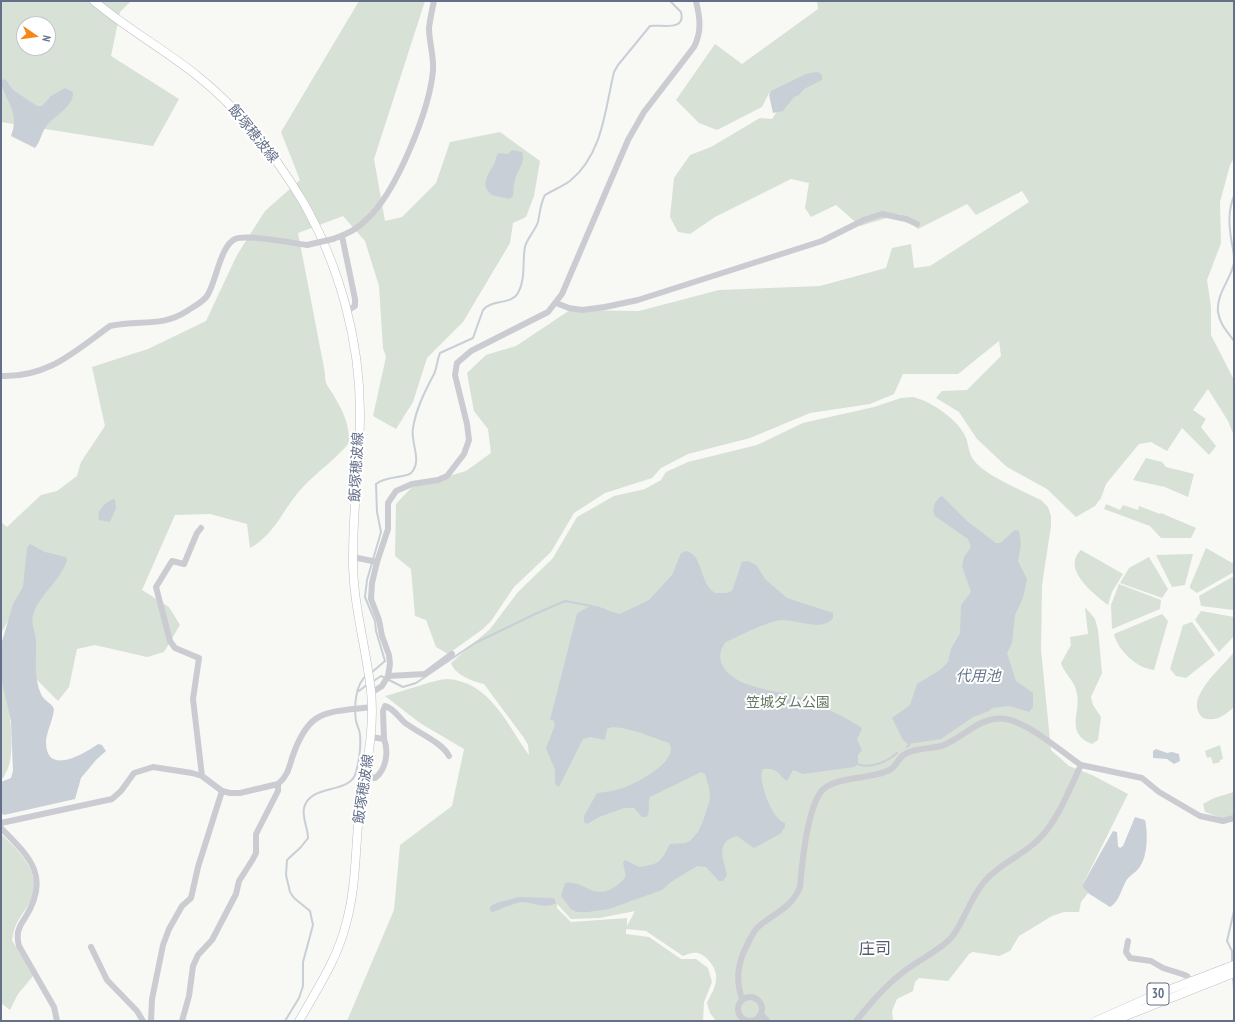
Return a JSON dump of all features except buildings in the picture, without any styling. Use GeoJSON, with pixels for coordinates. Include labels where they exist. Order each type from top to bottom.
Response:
{"type":"FeatureCollection","features":[{"type":"Feature","properties":{"kind":"main road","name":"飯塚穂波線"},"geometry":{"type":"LineString","coordinates":[[94,1],[199,77],[228,103],[264,143],[302,202],[327,250],[347,311],[359,380],[360,416],[353,558],[356,598],[371,693],[371,737],[360,805],[354,882],[346,924],[331,965],[299,1021]]}},
{"type":"Feature","properties":{"kind":"main road","name":"30"},"geometry":{"type":"LineString","coordinates":[[1222,974],[1234,965]]}},
{"type":"Feature","properties":{"kind":"main road","name":"30"},"geometry":{"type":"LineString","coordinates":[[1096,1021],[1222,974],[1234,973]]}},
{"type":"Feature","properties":{"kind":"main road","name":"30"},"geometry":{"type":"LineString","coordinates":[[1113,1021],[1193,985]]}},
{"type":"Feature","properties":{"kind":"street"},"geometry":{"type":"LineString","coordinates":[[1,376],[18,377],[54,366],[110,326],[121,323],[168,321],[187,312],[206,296],[226,247],[234,240],[243,238],[258,239],[307,245],[342,236],[368,219],[390,190],[409,150],[424,110],[433,72],[433,58],[429,29],[434,1]]}},
{"type":"Feature","properties":{"kind":"street"},"geometry":{"type":"LineString","coordinates":[[371,693],[382,686],[390,669],[389,655],[382,636],[380,620],[371,599],[372,583],[377,562],[388,529],[388,503],[396,491],[412,484],[438,480],[447,476],[464,454],[469,440],[455,374],[457,363],[471,351],[548,312],[562,294],[628,140],[644,112],[694,47],[698,38],[700,20],[696,1]]}},
{"type":"Feature","properties":{"kind":"street"},"geometry":{"type":"LineString","coordinates":[[556,303],[568,308],[582,310],[638,300],[822,241],[864,220],[882,214],[906,219],[917,224]]}},
{"type":"Feature","properties":{"kind":"street"},"geometry":{"type":"LineString","coordinates":[[342,236],[355,299],[355,306],[347,311]]}},
{"type":"Feature","properties":{"kind":"street"},"geometry":{"type":"LineString","coordinates":[[201,528],[197,533],[184,564],[172,561],[156,587],[170,641],[175,648],[199,658],[193,700],[202,776]]}},
{"type":"Feature","properties":{"kind":"street"},"geometry":{"type":"LineString","coordinates":[[353,558],[377,562]]}},
{"type":"Feature","properties":{"kind":"street"},"geometry":{"type":"LineString","coordinates":[[388,676],[424,674],[452,654]]}},
{"type":"Feature","properties":{"kind":"street"},"geometry":{"type":"LineString","coordinates":[[365,777],[374,778],[381,769],[387,753],[384,740],[382,711],[385,706],[389,707],[405,723],[446,750],[449,756]]}},
{"type":"Feature","properties":{"kind":"street"},"geometry":{"type":"LineString","coordinates":[[1,823],[112,799],[121,791],[134,773],[142,769],[153,767],[202,776],[222,791],[240,793],[278,784],[283,780],[288,772],[304,730],[314,719],[326,713],[372,707]]}},
{"type":"Feature","properties":{"kind":"street"},"geometry":{"type":"LineString","coordinates":[[742,999],[738,985],[737,971],[743,952],[757,928],[796,898],[800,887],[813,808],[820,792],[848,780],[891,770],[906,753],[942,746],[971,728],[993,720],[1005,719],[1016,722],[1056,747],[1081,765],[1142,778],[1159,792],[1200,816],[1223,820],[1234,818]]}},
{"type":"Feature","properties":{"kind":"street"},"geometry":{"type":"LineString","coordinates":[[371,737],[384,740]]}},
{"type":"Feature","properties":{"kind":"street"},"geometry":{"type":"LineString","coordinates":[[856,1021],[877,996],[902,973],[951,939],[971,900],[984,881],[997,868],[1020,854],[1040,839],[1055,818],[1081,765]]}},
{"type":"Feature","properties":{"kind":"street"},"geometry":{"type":"LineString","coordinates":[[182,1021],[189,996],[193,966],[198,955],[212,940],[236,894],[239,880],[253,860],[256,853],[256,834],[278,791],[278,784]]}},
{"type":"Feature","properties":{"kind":"street"},"geometry":{"type":"LineString","coordinates":[[150,1021],[152,999],[163,945],[169,929],[182,906],[191,898],[198,867],[222,791]]}},
{"type":"Feature","properties":{"kind":"street"},"geometry":{"type":"LineString","coordinates":[[1,828],[25,853],[37,876],[35,897],[25,918],[19,925],[16,936],[19,946],[54,1007],[57,1021]]}},
{"type":"Feature","properties":{"kind":"street"},"geometry":{"type":"LineString","coordinates":[[1128,942],[1126,952],[1130,958],[1151,961],[1163,968],[1187,976],[1193,985]]}},
{"type":"Feature","properties":{"kind":"street"},"geometry":{"type":"LineString","coordinates":[[91,947],[107,980],[138,1011],[143,1021]]}},
{"type":"Feature","properties":{"kind":"street"},"geometry":{"type":"LineString","coordinates":[[752,996],[762,1005],[761,1014],[755,1020],[747,1020],[740,1016],[738,1005],[742,999],[752,996]]}},
{"type":"Feature","properties":{"kind":"street"},"geometry":{"type":"LineString","coordinates":[[761,1014],[767,1021]]}},
{"type":"Feature","properties":{"kind":"green space"},"geometry":{"type":"Polygon","coordinates":[[[1,1],[131,1],[120,12],[111,56],[179,99],[153,146],[1,122],[1,1]]]}},
{"type":"Feature","properties":{"kind":"green space"},"geometry":{"type":"Polygon","coordinates":[[[359,1],[425,1],[374,159],[385,221],[402,217],[436,183],[450,142],[500,132],[540,161],[534,196],[526,217],[513,223],[510,243],[463,322],[427,358],[413,402],[396,429],[373,416],[386,357],[383,348],[379,286],[365,241],[343,216],[298,233],[326,381],[345,419],[349,443],[304,486],[267,535],[250,548],[247,524],[210,514],[175,515],[142,590],[169,607],[180,625],[164,652],[147,657],[95,645],[77,649],[69,687],[58,701],[33,676],[23,595],[1,633],[1,522],[7,527],[41,495],[57,491],[77,476],[81,462],[105,426],[92,367],[148,349],[206,321],[237,255],[265,211],[300,180],[281,132],[359,1]]]}},
{"type":"Feature","properties":{"kind":"green space"},"geometry":{"type":"Polygon","coordinates":[[[817,1],[1234,1],[1234,158],[1230,165],[1220,202],[1221,243],[1207,280],[1211,307],[1211,335],[1234,380],[1234,436],[1228,421],[1208,389],[1193,410],[1206,419],[1201,427],[1216,446],[1209,455],[1182,428],[1167,451],[1151,442],[1139,444],[1106,484],[1101,498],[1095,506],[1076,517],[1047,489],[1007,467],[977,439],[959,412],[936,398],[942,391],[967,390],[1001,356],[999,341],[958,374],[903,374],[894,394],[870,404],[810,413],[750,438],[688,454],[661,468],[652,478],[605,493],[574,513],[551,552],[514,587],[491,621],[483,629],[448,654],[436,647],[426,620],[415,616],[411,569],[395,556],[396,504],[412,487],[466,471],[491,453],[488,429],[474,411],[467,373],[486,355],[516,346],[570,310],[639,311],[719,290],[820,286],[886,268],[892,248],[911,244],[914,268],[930,266],[1029,202],[1022,191],[976,215],[967,204],[918,229],[900,214],[860,226],[836,205],[811,217],[805,208],[809,183],[791,179],[715,217],[690,234],[678,232],[670,217],[674,178],[690,155],[711,147],[760,118],[772,119],[778,110],[802,84],[769,93],[762,107],[717,130],[699,123],[676,100],[715,44],[742,64],[818,9],[817,1]]]}},
{"type":"Feature","properties":{"kind":"green space","name":"笠城ダム公園"},"geometry":{"type":"Polygon","coordinates":[[[913,397],[920,399],[944,412],[962,431],[976,463],[989,473],[1041,500],[1048,507],[1051,516],[1051,526],[1042,585],[1041,650],[1051,750],[1069,766],[1092,775],[1128,794],[1082,886],[1088,893],[1081,902],[1079,912],[1064,912],[1052,916],[1019,936],[1010,951],[999,956],[973,952],[969,954],[948,981],[919,978],[915,982],[913,991],[897,999],[892,1011],[893,1021],[716,1021],[710,1013],[707,1003],[715,986],[716,980],[714,968],[709,960],[698,953],[683,956],[646,931],[626,929],[626,934],[649,937],[681,959],[696,959],[708,968],[712,982],[704,1002],[703,1021],[347,1021],[394,910],[400,845],[452,806],[464,749],[420,723],[385,696],[447,679],[462,682],[475,688],[486,696],[505,719],[529,755],[528,745],[524,738],[484,684],[460,674],[451,663],[490,629],[518,592],[553,558],[577,517],[614,496],[645,489],[661,480],[666,472],[688,462],[757,445],[803,423],[874,407],[901,398],[913,397]],[[557,904],[557,908],[571,922],[627,918],[627,926],[635,911],[600,918],[571,919],[557,904]]]}},
{"type":"Feature","properties":{"kind":"green space"},"geometry":{"type":"Polygon","coordinates":[[[1146,458],[1162,462],[1166,467],[1194,474],[1188,497],[1165,487],[1133,480],[1146,458]]]}},
{"type":"Feature","properties":{"kind":"green space"},"geometry":{"type":"Polygon","coordinates":[[[1106,504],[1120,510],[1123,505],[1138,510],[1139,506],[1160,514],[1161,513],[1196,528],[1191,538],[1161,538],[1150,526],[1104,509],[1106,504]]]}},
{"type":"Feature","properties":{"kind":"green space"},"geometry":{"type":"Polygon","coordinates":[[[1206,548],[1234,564],[1234,572],[1197,593],[1190,588],[1190,586],[1206,548]]]}},
{"type":"Feature","properties":{"kind":"green space"},"geometry":{"type":"Polygon","coordinates":[[[1081,550],[1123,574],[1112,592],[1108,605],[1088,588],[1077,573],[1075,565],[1076,557],[1081,550]]]}},
{"type":"Feature","properties":{"kind":"green space"},"geometry":{"type":"Polygon","coordinates":[[[1193,554],[1185,585],[1172,587],[1156,555],[1193,554]]]}},
{"type":"Feature","properties":{"kind":"green space"},"geometry":{"type":"Polygon","coordinates":[[[1149,557],[1168,589],[1162,598],[1120,583],[1129,568],[1149,557]]]}},
{"type":"Feature","properties":{"kind":"green space"},"geometry":{"type":"Polygon","coordinates":[[[1234,576],[1234,610],[1201,606],[1199,596],[1234,576]]]}},
{"type":"Feature","properties":{"kind":"green space"},"geometry":{"type":"Polygon","coordinates":[[[1119,584],[1161,600],[1160,609],[1112,629],[1111,605],[1119,584]]]}},
{"type":"Feature","properties":{"kind":"green space"},"geometry":{"type":"Polygon","coordinates":[[[1085,607],[1095,619],[1098,630],[1102,673],[1091,697],[1093,705],[1101,717],[1098,740],[1092,744],[1078,734],[1076,721],[1078,698],[1073,683],[1061,663],[1071,645],[1070,637],[1088,634],[1085,607]]]}},
{"type":"Feature","properties":{"kind":"green space"},"geometry":{"type":"Polygon","coordinates":[[[1201,611],[1234,617],[1234,636],[1219,652],[1195,620],[1201,611]]]}},
{"type":"Feature","properties":{"kind":"green space"},"geometry":{"type":"Polygon","coordinates":[[[1162,614],[1168,621],[1154,670],[1148,669],[1129,658],[1120,647],[1114,634],[1162,614]]]}},
{"type":"Feature","properties":{"kind":"green space"},"geometry":{"type":"Polygon","coordinates":[[[1192,622],[1215,655],[1186,678],[1176,676],[1170,669],[1183,625],[1192,622]]]}},
{"type":"Feature","properties":{"kind":"green space"},"geometry":{"type":"Polygon","coordinates":[[[1234,652],[1234,707],[1220,717],[1212,719],[1203,718],[1198,710],[1197,702],[1201,693],[1214,674],[1234,652]]]}},
{"type":"Feature","properties":{"kind":"green space"},"geometry":{"type":"Polygon","coordinates":[[[1,668],[8,702],[12,740],[10,763],[3,778],[1,779],[1,668]]]}},
{"type":"Feature","properties":{"kind":"green space"},"geometry":{"type":"Polygon","coordinates":[[[1220,745],[1223,759],[1220,760],[1220,762],[1213,764],[1211,757],[1207,758],[1205,751],[1220,745]]]}},
{"type":"Feature","properties":{"kind":"green space"},"geometry":{"type":"Polygon","coordinates":[[[1234,792],[1234,820],[1231,822],[1205,812],[1203,804],[1214,798],[1234,792]]]}},
{"type":"Feature","properties":{"kind":"green space"},"geometry":{"type":"Polygon","coordinates":[[[1,834],[21,854],[31,870],[34,887],[32,897],[15,927],[12,940],[33,976],[18,994],[10,1010],[1,1003],[1,834]]]}},
{"type":"Feature","properties":{"kind":"water"},"geometry":{"type":"Polygon","coordinates":[[[816,72],[820,73],[822,80],[804,89],[799,95],[794,97],[783,111],[773,113],[769,95],[771,91],[806,74],[816,72]]]}},
{"type":"Feature","properties":{"kind":"water"},"geometry":{"type":"Polygon","coordinates":[[[3,79],[6,80],[13,90],[37,106],[42,106],[51,96],[65,88],[73,92],[71,101],[48,124],[35,148],[11,136],[14,121],[12,109],[1,83],[3,79]]]}},
{"type":"Feature","properties":{"kind":"water"},"geometry":{"type":"Polygon","coordinates":[[[512,150],[522,152],[523,156],[522,163],[514,182],[513,196],[509,199],[492,195],[486,187],[486,180],[495,162],[496,156],[499,153],[508,154],[512,150]]]}},
{"type":"Feature","properties":{"kind":"water","name":"代用池"},"geometry":{"type":"Polygon","coordinates":[[[942,496],[968,522],[996,543],[1000,543],[1015,530],[1019,531],[1021,544],[1018,561],[1027,579],[1023,598],[1015,615],[1012,643],[1007,653],[1016,681],[1033,693],[1033,707],[1029,712],[1010,706],[992,708],[989,711],[973,717],[941,739],[908,744],[903,740],[892,718],[910,705],[917,684],[940,670],[948,662],[951,649],[960,633],[961,605],[971,592],[962,566],[964,557],[971,547],[968,539],[935,516],[933,510],[934,504],[937,499],[942,496]]]}},
{"type":"Feature","properties":{"kind":"water"},"geometry":{"type":"Polygon","coordinates":[[[113,499],[115,500],[116,508],[110,522],[99,520],[98,516],[100,510],[104,505],[113,499]]]}},
{"type":"Feature","properties":{"kind":"water"},"geometry":{"type":"Polygon","coordinates":[[[30,544],[45,552],[66,557],[67,560],[60,574],[37,605],[32,620],[36,641],[37,682],[42,696],[52,705],[54,709],[46,739],[48,753],[53,758],[67,760],[84,753],[98,744],[102,745],[106,751],[96,760],[81,778],[75,799],[4,815],[1,813],[1,782],[11,778],[13,771],[11,721],[1,678],[1,645],[13,604],[23,587],[27,548],[30,544]]]}},
{"type":"Feature","properties":{"kind":"water"},"geometry":{"type":"Polygon","coordinates":[[[686,551],[696,558],[706,583],[715,593],[726,593],[732,591],[742,562],[748,561],[757,566],[765,579],[787,598],[833,613],[833,618],[823,624],[816,625],[783,620],[763,625],[726,642],[721,651],[720,659],[726,671],[734,678],[756,687],[802,698],[859,726],[862,729],[857,739],[862,750],[858,755],[858,764],[854,767],[803,774],[793,770],[787,781],[775,770],[763,769],[762,781],[767,799],[775,815],[785,823],[785,827],[780,834],[754,848],[737,836],[725,842],[722,852],[727,875],[723,881],[719,881],[706,867],[697,866],[671,882],[662,890],[609,909],[577,912],[571,909],[561,896],[565,883],[577,884],[598,892],[604,891],[611,889],[622,882],[626,876],[623,863],[625,860],[639,867],[656,863],[662,858],[670,844],[685,843],[690,841],[698,832],[710,799],[709,787],[705,774],[701,772],[650,797],[649,812],[647,817],[642,817],[634,808],[624,808],[599,817],[587,824],[584,822],[584,816],[597,793],[613,791],[634,783],[649,775],[664,763],[669,756],[671,750],[669,743],[628,729],[612,727],[607,729],[605,740],[590,737],[583,739],[559,787],[555,784],[555,770],[546,748],[555,725],[554,721],[550,720],[577,614],[589,607],[598,606],[620,614],[649,600],[672,575],[681,553],[686,551]]]}},
{"type":"Feature","properties":{"kind":"water"},"geometry":{"type":"Polygon","coordinates":[[[1156,749],[1167,753],[1172,752],[1179,754],[1180,761],[1174,764],[1167,759],[1153,758],[1153,751],[1156,749]]]}},
{"type":"Feature","properties":{"kind":"water"},"geometry":{"type":"Polygon","coordinates":[[[1135,817],[1145,820],[1147,831],[1146,851],[1139,868],[1126,881],[1120,896],[1110,907],[1088,893],[1082,886],[1113,831],[1117,832],[1118,846],[1120,848],[1123,846],[1135,817]]]}},
{"type":"Feature","properties":{"kind":"water"},"geometry":{"type":"Polygon","coordinates":[[[518,897],[554,898],[556,903],[544,906],[522,902],[493,912],[490,911],[490,907],[496,903],[518,897]]]}},
{"type":"Feature","properties":{"kind":"waterway"},"geometry":{"type":"LineString","coordinates":[[371,673],[385,661],[376,631],[375,621],[365,597],[367,580],[381,532],[377,512],[376,484],[380,481],[405,476],[411,473],[416,463],[413,439],[414,421],[421,400],[435,372],[440,353],[473,338],[483,310],[491,304],[511,299],[518,293],[523,276],[525,247],[538,222],[543,198],[545,195],[571,180],[582,169],[590,157],[601,130],[614,72],[618,65],[650,26],[672,26],[680,22],[682,18],[681,12],[670,1]]}},
{"type":"Feature","properties":{"kind":"waterway"},"geometry":{"type":"LineString","coordinates":[[1234,196],[1229,222],[1234,263],[1221,293],[1218,305],[1220,321],[1234,341]]}},
{"type":"Feature","properties":{"kind":"waterway"},"geometry":{"type":"LineString","coordinates":[[372,682],[381,676],[403,687],[416,683],[475,643],[535,614],[565,601],[592,606]]}},
{"type":"Feature","properties":{"kind":"waterway"},"geometry":{"type":"LineString","coordinates":[[285,1021],[299,998],[303,986],[303,962],[313,925],[310,911],[294,898],[290,892],[286,875],[287,860],[308,838],[304,819],[304,808],[308,800],[314,795],[347,784],[353,779],[360,754],[360,731],[356,721],[355,703],[360,684],[367,675]]}},
{"type":"Feature","properties":{"kind":"waterway"},"geometry":{"type":"LineString","coordinates":[[359,691],[368,684]]}},
{"type":"Feature","properties":{"kind":"waterway"},"geometry":{"type":"LineString","coordinates":[[907,747],[910,744]]}},
{"type":"Feature","properties":{"kind":"waterway"},"geometry":{"type":"LineString","coordinates":[[857,764],[867,766],[878,764],[897,753]]}},
{"type":"Feature","properties":{"kind":"waterway"},"geometry":{"type":"LineString","coordinates":[[1232,964],[1232,951],[1227,941],[1234,911]]}},
{"type":"Feature","properties":{"kind":"waterway"},"geometry":{"type":"LineString","coordinates":[[1233,976],[1234,989]]}},
{"type":"Feature","properties":{"kind":"district","name":"庄司"},"geometry":{"type":"Point","coordinates":[875,949]}}]}
